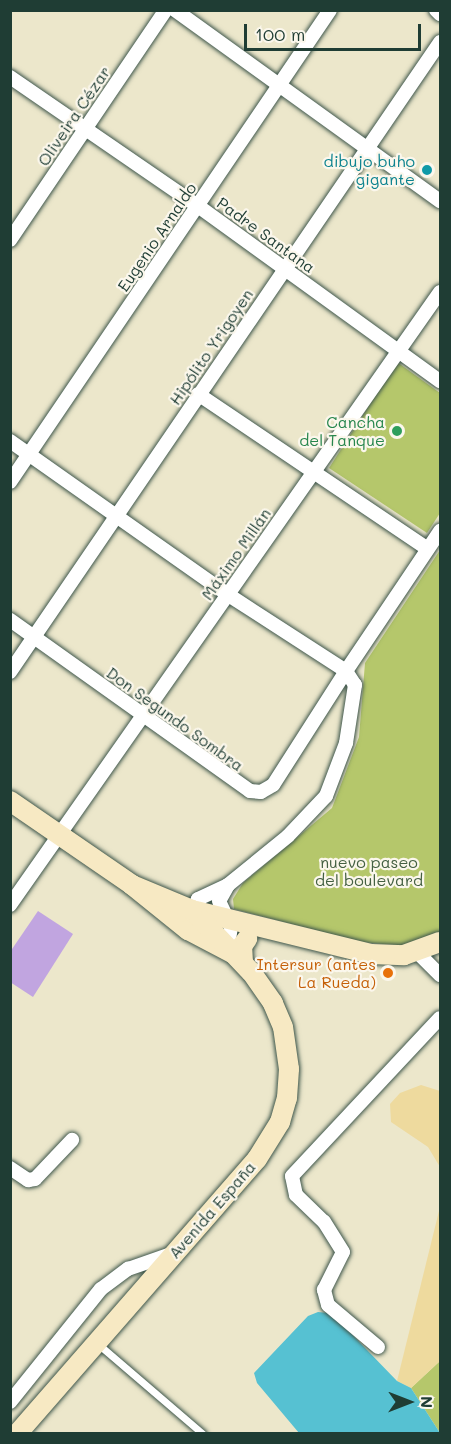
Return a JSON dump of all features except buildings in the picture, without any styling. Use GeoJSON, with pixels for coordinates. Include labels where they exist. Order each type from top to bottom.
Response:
{"type":"FeatureCollection","features":[{"type":"Feature","properties":{"kind":"main road"},"geometry":{"type":"LineString","coordinates":[[10,801],[132,885],[188,930],[231,947],[306,941]]}},
{"type":"Feature","properties":{"kind":"main road"},"geometry":{"type":"LineString","coordinates":[[132,885],[192,910],[306,941],[371,954],[433,949]]}},
{"type":"Feature","properties":{"kind":"main road"},"geometry":{"type":"LineString","coordinates":[[192,910],[231,947]]}},
{"type":"Feature","properties":{"kind":"main road","name":"Avenida España"},"geometry":{"type":"LineString","coordinates":[[17,1434],[271,1140],[287,1098],[289,1069],[283,1027],[273,1003],[231,947]]}},
{"type":"Feature","properties":{"kind":"street","name":"Oliveira Cézar"},"geometry":{"type":"LineString","coordinates":[[10,240],[166,10]]}},
{"type":"Feature","properties":{"kind":"street"},"geometry":{"type":"LineString","coordinates":[[175,10],[276,85],[441,201]]}},
{"type":"Feature","properties":{"kind":"street","name":"Eugenio Arnaldo"},"geometry":{"type":"LineString","coordinates":[[10,482],[198,206],[276,85],[330,10]]}},
{"type":"Feature","properties":{"kind":"street"},"geometry":{"type":"LineString","coordinates":[[436,10],[441,14]]}},
{"type":"Feature","properties":{"kind":"street","name":"Hipólito Yrigoyen"},"geometry":{"type":"LineString","coordinates":[[10,672],[117,517],[198,394],[369,150],[441,42]]}},
{"type":"Feature","properties":{"kind":"street","name":"Padre Santana"},"geometry":{"type":"LineString","coordinates":[[10,77],[198,206],[441,381]]}},
{"type":"Feature","properties":{"kind":"street","name":"Máximo Millán"},"geometry":{"type":"LineString","coordinates":[[10,905],[57,834],[144,715],[441,292]]}},
{"type":"Feature","properties":{"kind":"street"},"geometry":{"type":"LineString","coordinates":[[198,394],[428,549]]}},
{"type":"Feature","properties":{"kind":"street"},"geometry":{"type":"LineString","coordinates":[[10,441],[227,594],[346,671],[355,685],[346,743],[326,796],[288,836],[228,885],[198,899],[192,910],[188,930]]}},
{"type":"Feature","properties":{"kind":"street","name":"Don Segundo Sombra"},"geometry":{"type":"LineString","coordinates":[[10,620],[144,715],[240,787],[261,792],[273,785],[346,671],[441,531]]}},
{"type":"Feature","properties":{"kind":"street"},"geometry":{"type":"LineString","coordinates":[[228,885],[219,901],[229,920],[231,947]]}},
{"type":"Feature","properties":{"kind":"street"},"geometry":{"type":"LineString","coordinates":[[433,949],[441,975]]}},
{"type":"Feature","properties":{"kind":"street"},"geometry":{"type":"LineString","coordinates":[[378,1347],[328,1305],[324,1290],[343,1252],[324,1222],[296,1195],[292,1176],[441,1018]]}},
{"type":"Feature","properties":{"kind":"street"},"geometry":{"type":"LineString","coordinates":[[10,1168],[28,1180],[35,1179],[72,1140]]}},
{"type":"Feature","properties":{"kind":"street"},"geometry":{"type":"LineString","coordinates":[[10,1402],[101,1289],[128,1269],[174,1253]]}},
{"type":"Feature","properties":{"kind":"lane"},"geometry":{"type":"LineString","coordinates":[[96,1342],[203,1434]]}},
{"type":"Feature","properties":{"kind":"green space","name":"Cancha del Tanque"},"geometry":{"type":"Polygon","coordinates":[[[397,362],[440,393],[440,513],[427,533],[329,468],[397,362]]]}},
{"type":"Feature","properties":{"kind":"green space","name":"nuevo paseo del boulevard"},"geometry":{"type":"Polygon","coordinates":[[[440,550],[440,932],[415,947],[361,942],[234,909],[233,899],[243,883],[332,808],[359,737],[365,663],[440,550]]]}},
{"type":"Feature","properties":{"kind":"green space"},"geometry":{"type":"Polygon","coordinates":[[[440,1361],[440,1433],[411,1388],[440,1361]]]}},
{"type":"Feature","properties":{"kind":"sand"},"geometry":{"type":"Polygon","coordinates":[[[421,1085],[440,1091],[440,1167],[428,1147],[391,1122],[390,1104],[400,1093],[421,1085]]]}},
{"type":"Feature","properties":{"kind":"sand"},"geometry":{"type":"Polygon","coordinates":[[[440,1207],[440,1361],[411,1388],[397,1381],[440,1207]]]}},
{"type":"Feature","properties":{"kind":"water"},"geometry":{"type":"Polygon","coordinates":[[[318,1312],[328,1313],[338,1320],[397,1381],[411,1388],[440,1433],[299,1433],[257,1383],[254,1373],[308,1316],[318,1312]]]}},
{"type":"Feature","properties":{"kind":"place","name":"dibujo buho gigante"},"geometry":{"type":"Point","coordinates":[427,170]}},
{"type":"Feature","properties":{"kind":"place","name":"Cancha del Tanque"},"geometry":{"type":"Point","coordinates":[397,431]}},
{"type":"Feature","properties":{"kind":"place","name":"Intersur (antes La Rueda)"},"geometry":{"type":"Point","coordinates":[388,973]}}]}
